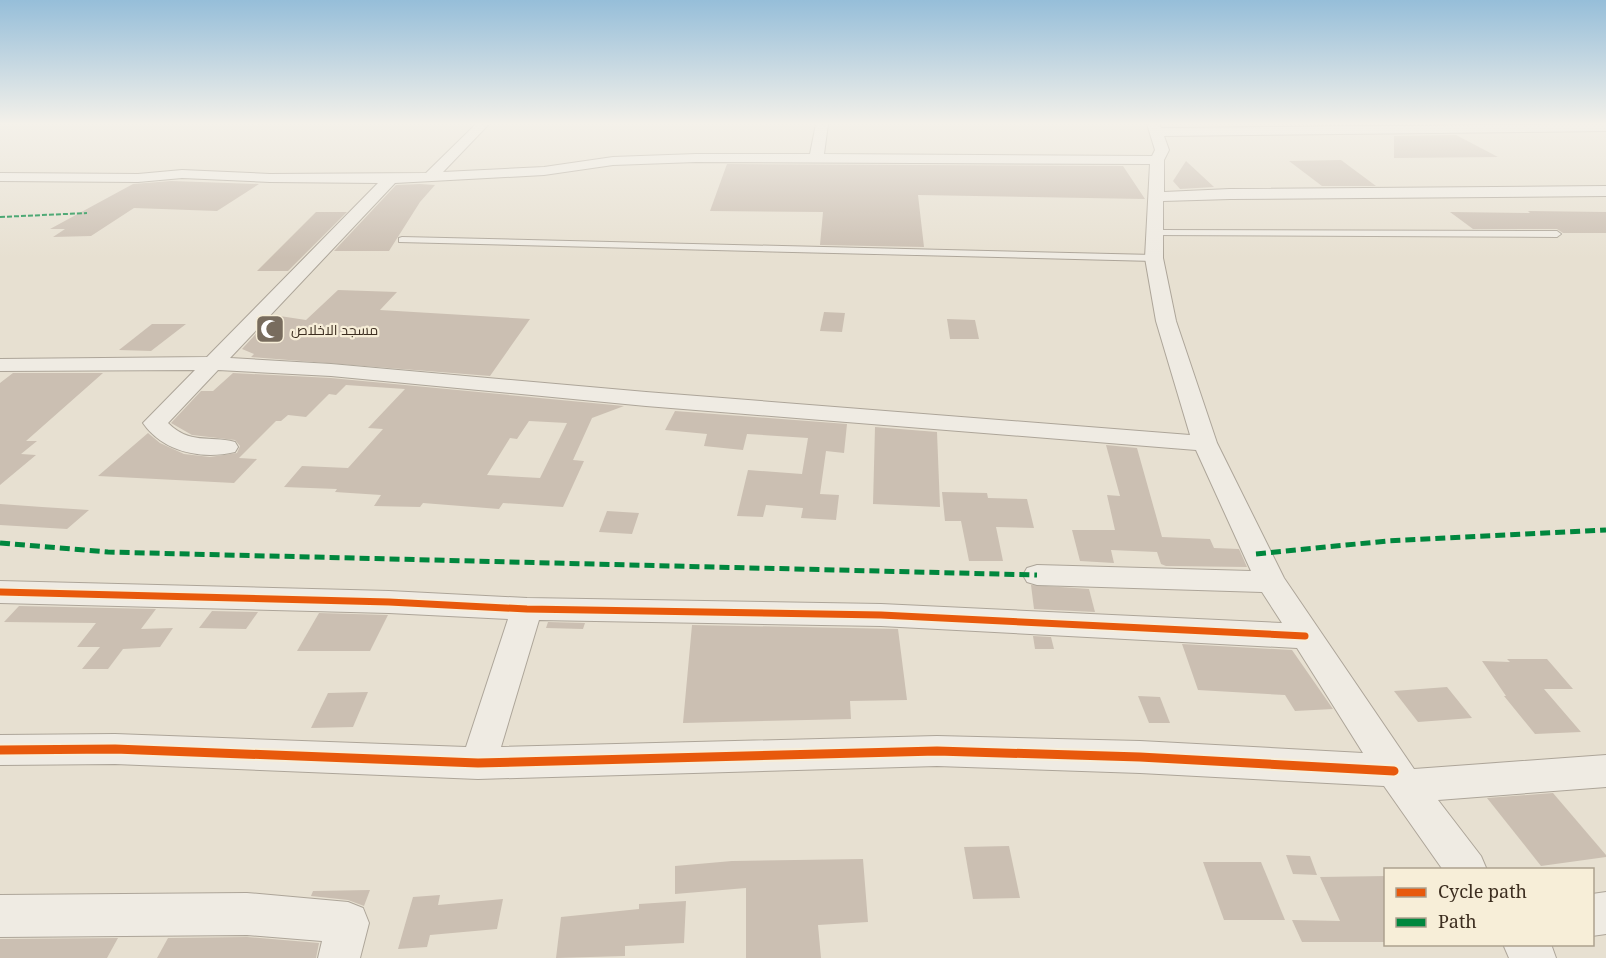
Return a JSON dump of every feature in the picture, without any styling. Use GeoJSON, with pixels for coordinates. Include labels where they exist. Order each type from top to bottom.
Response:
{"type":"FeatureCollection","features":[{"type":"Feature","properties":{"kind":"street"},"geometry":{"type":"LineString","coordinates":[[430,177],[438,169]]}},
{"type":"Feature","properties":{"kind":"street"},"geometry":{"type":"LineString","coordinates":[[0,177],[138,178],[182,174],[270,178],[391,179],[560,169]]}},
{"type":"Feature","properties":{"kind":"street"},"geometry":{"type":"LineString","coordinates":[[1157,169],[1155,245],[1166,321],[1205,443],[1271,582],[1400,778],[1466,868]]}},
{"type":"Feature","properties":{"kind":"street"},"geometry":{"type":"LineString","coordinates":[[226,447],[182,444],[170,439],[155,423],[391,179]]}},
{"type":"Feature","properties":{"kind":"street"},"geometry":{"type":"LineString","coordinates":[[1157,197],[1242,194],[1606,191]]}},
{"type":"Feature","properties":{"kind":"street"},"geometry":{"type":"LineString","coordinates":[[0,365],[213,363],[331,370],[646,399],[1205,443]]}},
{"type":"Feature","properties":{"kind":"street"},"geometry":{"type":"LineString","coordinates":[[1037,575],[1271,582]]}},
{"type":"Feature","properties":{"kind":"street"},"geometry":{"type":"LineString","coordinates":[[0,592],[389,602],[526,609],[881,615],[1305,636]]}},
{"type":"Feature","properties":{"kind":"street"},"geometry":{"type":"LineString","coordinates":[[478,763],[526,609]]}},
{"type":"Feature","properties":{"kind":"street"},"geometry":{"type":"LineString","coordinates":[[0,750],[115,749],[478,763],[937,751],[1140,757],[1400,778],[1606,771]]}},
{"type":"Feature","properties":{"kind":"street"},"geometry":{"type":"LineString","coordinates":[[0,916],[247,914],[348,922],[339,958]]}},
{"type":"Feature","properties":{"kind":"street"},"geometry":{"type":"LineString","coordinates":[[1525,946],[1535,958]]}},
{"type":"Feature","properties":{"kind":"lane"},"geometry":{"type":"LineString","coordinates":[[402,240],[1155,245],[1557,234]]}},
{"type":"Feature","properties":{"kind":"building"},"geometry":{"type":"Polygon","coordinates":[[[725,169],[1125,169],[1145,199],[918,195],[924,247],[820,245],[823,212],[710,211],[725,169]]]}},
{"type":"Feature","properties":{"kind":"building"},"geometry":{"type":"Polygon","coordinates":[[[1181,169],[1194,169],[1214,187],[1180,189],[1173,181],[1181,169]]]}},
{"type":"Feature","properties":{"kind":"building"},"geometry":{"type":"Polygon","coordinates":[[[1299,169],[1353,169],[1376,186],[1322,186],[1299,169]]]}},
{"type":"Feature","properties":{"kind":"building"},"geometry":{"type":"Polygon","coordinates":[[[171,181],[259,184],[217,211],[134,208],[91,236],[53,237],[65,229],[50,229],[133,184],[171,181]]]}},
{"type":"Feature","properties":{"kind":"building"},"geometry":{"type":"Polygon","coordinates":[[[396,185],[435,185],[420,202],[389,251],[334,251],[396,185]]]}},
{"type":"Feature","properties":{"kind":"building"},"geometry":{"type":"Polygon","coordinates":[[[1528,211],[1606,212],[1606,233],[1563,233],[1557,229],[1473,229],[1450,212],[1530,213],[1528,211]]]}},
{"type":"Feature","properties":{"kind":"building"},"geometry":{"type":"Polygon","coordinates":[[[316,212],[347,212],[288,271],[257,271],[316,212]]]}},
{"type":"Feature","properties":{"kind":"building"},"geometry":{"type":"Polygon","coordinates":[[[338,290],[397,292],[380,310],[530,319],[490,376],[251,357],[254,354],[242,349],[273,315],[306,320],[338,290]]]}},
{"type":"Feature","properties":{"kind":"building"},"geometry":{"type":"Polygon","coordinates":[[[824,312],[845,313],[842,332],[820,331],[824,312]]]}},
{"type":"Feature","properties":{"kind":"building"},"geometry":{"type":"Polygon","coordinates":[[[947,319],[975,320],[979,339],[950,339],[947,319]]]}},
{"type":"Feature","properties":{"kind":"building"},"geometry":{"type":"Polygon","coordinates":[[[152,324],[186,324],[151,351],[119,350],[152,324]]]}},
{"type":"Feature","properties":{"kind":"building"},"geometry":{"type":"Polygon","coordinates":[[[13,373],[103,373],[26,441],[37,441],[21,454],[36,455],[0,485],[0,383],[13,373]]]}},
{"type":"Feature","properties":{"kind":"building"},"geometry":{"type":"Polygon","coordinates":[[[233,373],[331,378],[624,406],[592,418],[573,460],[584,461],[563,507],[503,503],[499,509],[423,503],[420,507],[374,506],[381,495],[335,492],[337,489],[284,487],[302,466],[348,468],[383,429],[368,428],[405,389],[346,385],[336,395],[329,394],[306,417],[288,415],[281,421],[276,421],[239,458],[257,459],[234,483],[98,476],[148,433],[160,443],[184,454],[210,457],[237,453],[240,446],[235,440],[192,435],[171,423],[201,391],[213,391],[233,373]],[[529,421],[517,439],[510,438],[487,475],[540,478],[567,423],[529,421]]]}},
{"type":"Feature","properties":{"kind":"building"},"geometry":{"type":"Polygon","coordinates":[[[675,411],[847,424],[844,453],[826,451],[820,494],[839,495],[836,520],[801,518],[803,508],[766,505],[763,517],[737,516],[748,470],[802,474],[808,438],[747,434],[743,450],[704,446],[707,434],[665,430],[675,411]]]}},
{"type":"Feature","properties":{"kind":"building"},"geometry":{"type":"Polygon","coordinates":[[[875,427],[937,432],[940,507],[873,504],[875,427]]]}},
{"type":"Feature","properties":{"kind":"building"},"geometry":{"type":"Polygon","coordinates":[[[1106,445],[1137,448],[1162,537],[1210,539],[1214,548],[1239,549],[1247,567],[1166,566],[1161,564],[1157,552],[1111,550],[1114,563],[1080,561],[1072,530],[1115,530],[1107,495],[1120,496],[1106,445]]]}},
{"type":"Feature","properties":{"kind":"building"},"geometry":{"type":"Polygon","coordinates":[[[942,492],[987,493],[988,498],[1027,499],[1034,528],[996,527],[1003,561],[969,561],[961,521],[945,521],[942,492]]]}},
{"type":"Feature","properties":{"kind":"building"},"geometry":{"type":"Polygon","coordinates":[[[0,504],[89,510],[67,529],[0,525],[0,504]]]}},
{"type":"Feature","properties":{"kind":"building"},"geometry":{"type":"Polygon","coordinates":[[[607,511],[639,513],[632,534],[599,532],[607,511]]]}},
{"type":"Feature","properties":{"kind":"building"},"geometry":{"type":"Polygon","coordinates":[[[1031,585],[1089,589],[1095,612],[1034,609],[1031,585]]]}},
{"type":"Feature","properties":{"kind":"building"},"geometry":{"type":"Polygon","coordinates":[[[19,606],[156,609],[141,629],[173,628],[160,647],[123,649],[108,669],[82,669],[100,647],[77,647],[96,623],[4,622],[19,606]]]}},
{"type":"Feature","properties":{"kind":"building"},"geometry":{"type":"Polygon","coordinates":[[[212,611],[258,612],[246,629],[199,628],[212,611]]]}},
{"type":"Feature","properties":{"kind":"building"},"geometry":{"type":"Polygon","coordinates":[[[319,613],[388,615],[370,651],[297,651],[319,613]]]}},
{"type":"Feature","properties":{"kind":"building"},"geometry":{"type":"Polygon","coordinates":[[[548,622],[585,623],[583,629],[546,628],[548,622]]]}},
{"type":"Feature","properties":{"kind":"building"},"geometry":{"type":"Polygon","coordinates":[[[692,625],[898,629],[907,700],[850,701],[851,719],[683,723],[692,625]]]}},
{"type":"Feature","properties":{"kind":"building"},"geometry":{"type":"Polygon","coordinates":[[[1033,636],[1051,637],[1054,649],[1035,649],[1033,636]]]}},
{"type":"Feature","properties":{"kind":"building"},"geometry":{"type":"Polygon","coordinates":[[[1182,644],[1292,650],[1333,709],[1295,711],[1285,695],[1198,690],[1182,644]]]}},
{"type":"Feature","properties":{"kind":"building"},"geometry":{"type":"Polygon","coordinates":[[[1507,659],[1547,659],[1573,689],[1544,689],[1581,732],[1535,734],[1504,696],[1506,696],[1482,661],[1510,662],[1507,659]]]}},
{"type":"Feature","properties":{"kind":"building"},"geometry":{"type":"Polygon","coordinates":[[[1447,687],[1472,718],[1418,722],[1394,691],[1447,687]]]}},
{"type":"Feature","properties":{"kind":"building"},"geometry":{"type":"Polygon","coordinates":[[[368,692],[353,727],[311,728],[328,693],[368,692]]]}},
{"type":"Feature","properties":{"kind":"building"},"geometry":{"type":"Polygon","coordinates":[[[1138,696],[1160,697],[1170,723],[1149,723],[1138,696]]]}},
{"type":"Feature","properties":{"kind":"building"},"geometry":{"type":"Polygon","coordinates":[[[1553,793],[1606,857],[1541,866],[1487,798],[1553,793]]]}},
{"type":"Feature","properties":{"kind":"building"},"geometry":{"type":"Polygon","coordinates":[[[1009,846],[1020,898],[973,899],[964,847],[1009,846]]]}},
{"type":"Feature","properties":{"kind":"building"},"geometry":{"type":"Polygon","coordinates":[[[1286,855],[1310,856],[1317,875],[1293,874],[1286,855]]]}},
{"type":"Feature","properties":{"kind":"building"},"geometry":{"type":"Polygon","coordinates":[[[863,859],[868,922],[818,925],[821,958],[746,958],[746,888],[675,894],[675,866],[732,861],[863,859]]]}},
{"type":"Feature","properties":{"kind":"building"},"geometry":{"type":"Polygon","coordinates":[[[1203,862],[1261,862],[1285,920],[1224,920],[1203,862]]]}},
{"type":"Feature","properties":{"kind":"building"},"geometry":{"type":"Polygon","coordinates":[[[1384,876],[1384,942],[1302,942],[1292,920],[1340,921],[1320,877],[1384,876]]]}},
{"type":"Feature","properties":{"kind":"building"},"geometry":{"type":"Polygon","coordinates":[[[370,890],[364,906],[348,900],[311,896],[313,891],[370,890]]]}},
{"type":"Feature","properties":{"kind":"building"},"geometry":{"type":"Polygon","coordinates":[[[440,895],[438,905],[503,899],[497,929],[430,935],[427,947],[398,949],[413,897],[440,895]]]}},
{"type":"Feature","properties":{"kind":"building"},"geometry":{"type":"Polygon","coordinates":[[[686,901],[684,943],[625,946],[625,956],[556,958],[561,917],[639,909],[639,904],[686,901]]]}},
{"type":"Feature","properties":{"kind":"building"},"geometry":{"type":"Polygon","coordinates":[[[247,937],[319,943],[316,958],[157,958],[168,938],[247,937]]]}},
{"type":"Feature","properties":{"kind":"building"},"geometry":{"type":"Polygon","coordinates":[[[118,938],[107,958],[0,958],[0,939],[118,938]]]}},
{"type":"Feature","properties":{"kind":"marked path"},"geometry":{"type":"LineString","coordinates":[[0,217],[87,213]]}},
{"type":"Feature","properties":{"kind":"marked path"},"geometry":{"type":"LineString","coordinates":[[1256,554],[1387,541],[1606,530]]}},
{"type":"Feature","properties":{"kind":"marked path"},"geometry":{"type":"LineString","coordinates":[[0,543],[108,552],[1037,575]]}},
{"type":"Feature","properties":{"kind":"cycle path"},"geometry":{"type":"LineString","coordinates":[[0,592],[389,602],[527,609],[881,615],[1305,636]]}},
{"type":"Feature","properties":{"kind":"cycle path"},"geometry":{"type":"LineString","coordinates":[[0,750],[115,749],[478,763],[937,751],[1140,757],[1394,771]]}},
{"type":"Feature","properties":{"kind":"place","name":"مسجد الاخلاص"},"geometry":{"type":"Point","coordinates":[270,329]}}]}
